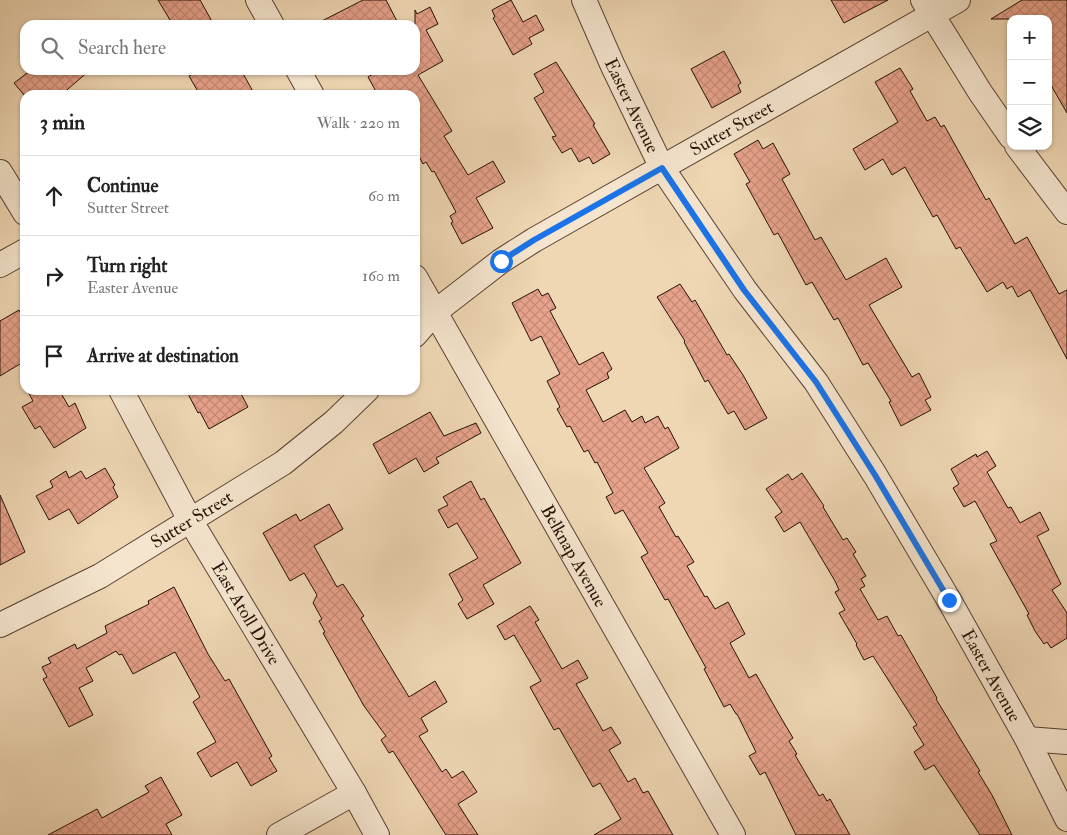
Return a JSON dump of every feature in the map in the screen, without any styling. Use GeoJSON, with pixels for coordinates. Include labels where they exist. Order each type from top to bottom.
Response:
{"type":"FeatureCollection","features":[{"type":"Feature","properties":{"kind":"street"},"geometry":{"type":"LineString","coordinates":[[258,0],[269,20]]}},
{"type":"Feature","properties":{"kind":"street","name":"Easter Avenue"},"geometry":{"type":"LineString","coordinates":[[584,0],[612,64],[662,168],[744,290],[816,382],[875,475],[949,600],[1027,739],[1067,819]]}},
{"type":"Feature","properties":{"kind":"street","name":"Sutter Street"},"geometry":{"type":"LineString","coordinates":[[420,329],[435,312],[509,255],[662,168],[927,8],[958,0]]}},
{"type":"Feature","properties":{"kind":"street"},"geometry":{"type":"LineString","coordinates":[[927,8],[1007,131]]}},
{"type":"Feature","properties":{"kind":"street"},"geometry":{"type":"LineString","coordinates":[[301,75],[309,90]]}},
{"type":"Feature","properties":{"kind":"street"},"geometry":{"type":"LineString","coordinates":[[1020,150],[1067,212]]}},
{"type":"Feature","properties":{"kind":"street"},"geometry":{"type":"LineString","coordinates":[[0,172],[20,205]]}},
{"type":"Feature","properties":{"kind":"street"},"geometry":{"type":"LineString","coordinates":[[0,265],[20,254]]}},
{"type":"Feature","properties":{"kind":"street","name":"Belknap Avenue"},"geometry":{"type":"LineString","coordinates":[[420,286],[733,835]]}},
{"type":"Feature","properties":{"kind":"street","name":"East Atoll Drive"},"geometry":{"type":"LineString","coordinates":[[124,395],[190,520],[354,793],[377,835]]}},
{"type":"Feature","properties":{"kind":"street","name":"Sutter Street"},"geometry":{"type":"LineString","coordinates":[[0,625],[100,576],[282,463],[334,422],[362,395]]}},
{"type":"Feature","properties":{"kind":"street"},"geometry":{"type":"LineString","coordinates":[[1027,739],[1067,742]]}},
{"type":"Feature","properties":{"kind":"street"},"geometry":{"type":"LineString","coordinates":[[279,835],[354,793]]}},
{"type":"Feature","properties":{"kind":"building"},"geometry":{"type":"Polygon","coordinates":[[[158,0],[200,0],[211,20],[170,20],[158,0]]]}},
{"type":"Feature","properties":{"kind":"building"},"geometry":{"type":"Polygon","coordinates":[[[363,0],[386,0],[396,20],[324,20],[363,0]]]}},
{"type":"Feature","properties":{"kind":"building"},"geometry":{"type":"Polygon","coordinates":[[[511,0],[523,22],[536,15],[544,30],[529,38],[532,44],[513,55],[493,18],[495,17],[492,10],[511,0]]]}},
{"type":"Feature","properties":{"kind":"building"},"geometry":{"type":"Polygon","coordinates":[[[831,0],[888,0],[844,23],[831,0]]]}},
{"type":"Feature","properties":{"kind":"building"},"geometry":{"type":"Polygon","coordinates":[[[1022,0],[1067,0],[1067,113],[1052,87],[1052,15],[1007,15],[1007,19],[991,19],[1022,0]]]}},
{"type":"Feature","properties":{"kind":"building"},"geometry":{"type":"Polygon","coordinates":[[[430,7],[438,24],[426,30],[443,61],[420,74],[420,20],[415,20],[415,10],[417,14],[430,7]]]}},
{"type":"Feature","properties":{"kind":"building"},"geometry":{"type":"Polygon","coordinates":[[[724,51],[741,83],[738,85],[741,92],[712,108],[691,69],[724,51]]]}},
{"type":"Feature","properties":{"kind":"building"},"geometry":{"type":"Polygon","coordinates":[[[556,62],[595,124],[593,125],[610,154],[593,164],[589,157],[579,162],[571,148],[562,153],[552,137],[556,136],[534,98],[544,92],[534,74],[556,62]]]}},
{"type":"Feature","properties":{"kind":"building"},"geometry":{"type":"Polygon","coordinates":[[[900,68],[913,89],[910,91],[927,121],[935,117],[941,127],[944,125],[986,200],[989,198],[1015,244],[1027,237],[1059,294],[1067,290],[1067,359],[1030,290],[1018,297],[1012,286],[1007,289],[1003,282],[987,292],[960,247],[956,249],[937,215],[933,217],[905,167],[892,175],[883,159],[865,170],[853,149],[898,122],[875,82],[900,68]]]}},
{"type":"Feature","properties":{"kind":"building"},"geometry":{"type":"Polygon","coordinates":[[[24,75],[84,75],[67,90],[20,90],[14,83],[24,75]]]}},
{"type":"Feature","properties":{"kind":"building"},"geometry":{"type":"Polygon","coordinates":[[[244,75],[252,90],[197,90],[189,76],[244,75]]]}},
{"type":"Feature","properties":{"kind":"building"},"geometry":{"type":"Polygon","coordinates":[[[371,75],[418,75],[452,131],[444,136],[468,175],[493,161],[505,182],[476,198],[493,228],[462,244],[451,223],[453,222],[450,216],[456,212],[434,171],[432,172],[426,162],[423,164],[420,158],[420,90],[375,90],[368,77],[371,75]]]}},
{"type":"Feature","properties":{"kind":"building"},"geometry":{"type":"Polygon","coordinates":[[[758,140],[763,149],[773,143],[790,174],[782,179],[815,240],[821,237],[846,280],[886,258],[902,287],[869,305],[912,377],[919,373],[931,397],[925,400],[931,410],[901,426],[889,402],[891,401],[868,363],[863,365],[838,318],[834,320],[812,282],[806,285],[778,233],[774,235],[746,184],[750,182],[734,154],[758,140]]]}},
{"type":"Feature","properties":{"kind":"building"},"geometry":{"type":"Polygon","coordinates":[[[680,284],[692,302],[695,300],[727,355],[729,354],[743,375],[767,418],[745,430],[734,411],[728,414],[708,380],[705,382],[685,341],[657,297],[680,284]]]}},
{"type":"Feature","properties":{"kind":"building"},"geometry":{"type":"Polygon","coordinates":[[[538,289],[542,296],[548,293],[556,308],[550,311],[579,365],[603,352],[612,369],[607,373],[609,378],[586,390],[603,422],[625,410],[632,422],[642,416],[645,423],[658,416],[665,429],[668,427],[679,448],[644,468],[665,503],[659,507],[676,537],[678,536],[694,562],[687,566],[705,597],[707,596],[715,609],[728,602],[745,634],[730,643],[749,678],[756,674],[793,738],[789,741],[797,754],[795,755],[819,796],[823,794],[827,801],[830,799],[850,835],[796,835],[765,772],[760,775],[749,756],[756,752],[737,714],[730,704],[724,707],[704,669],[706,668],[668,599],[665,600],[641,557],[648,553],[623,510],[615,514],[606,497],[613,493],[597,462],[595,463],[588,450],[584,452],[570,426],[567,427],[557,409],[560,407],[547,381],[560,374],[541,336],[531,341],[512,303],[538,289]]]}},
{"type":"Feature","properties":{"kind":"building"},"geometry":{"type":"Polygon","coordinates":[[[19,310],[20,312],[20,364],[0,376],[0,321],[19,310]]]}},
{"type":"Feature","properties":{"kind":"building"},"geometry":{"type":"Polygon","coordinates":[[[30,395],[62,395],[69,407],[75,403],[86,428],[54,448],[40,426],[35,429],[22,407],[33,401],[30,395]]]}},
{"type":"Feature","properties":{"kind":"building"},"geometry":{"type":"Polygon","coordinates":[[[189,395],[242,395],[248,407],[209,429],[200,412],[198,413],[189,395]]]}},
{"type":"Feature","properties":{"kind":"building"},"geometry":{"type":"Polygon","coordinates":[[[430,412],[444,436],[476,423],[481,433],[436,458],[439,463],[424,472],[416,458],[389,474],[373,444],[430,412]]]}},
{"type":"Feature","properties":{"kind":"building"},"geometry":{"type":"Polygon","coordinates":[[[987,451],[996,466],[987,472],[1008,508],[1011,507],[1020,523],[1040,512],[1049,530],[1037,536],[1061,584],[1052,590],[1067,613],[1067,638],[1051,648],[1047,642],[1044,644],[1035,631],[1027,615],[1029,614],[990,544],[997,541],[975,501],[964,507],[953,488],[959,484],[951,469],[976,454],[977,457],[987,451]]]}},
{"type":"Feature","properties":{"kind":"building"},"geometry":{"type":"Polygon","coordinates":[[[105,468],[115,485],[113,487],[118,497],[78,524],[69,509],[49,520],[36,496],[53,487],[50,481],[66,471],[69,478],[81,471],[86,479],[105,468]]]}},
{"type":"Feature","properties":{"kind":"building"},"geometry":{"type":"Polygon","coordinates":[[[802,473],[824,506],[843,540],[847,538],[856,552],[853,554],[866,576],[861,579],[865,586],[860,589],[878,620],[887,616],[898,636],[901,635],[936,699],[980,771],[978,772],[1012,835],[980,835],[934,765],[925,770],[914,752],[924,745],[913,727],[917,725],[873,656],[864,660],[839,613],[845,610],[835,592],[839,590],[835,581],[800,522],[784,532],[775,517],[782,512],[766,489],[788,474],[792,480],[802,473]]]}},
{"type":"Feature","properties":{"kind":"building"},"geometry":{"type":"Polygon","coordinates":[[[471,481],[481,500],[484,498],[521,563],[483,585],[494,604],[467,619],[458,604],[463,600],[449,574],[478,558],[457,523],[448,528],[438,510],[448,505],[443,497],[471,481]]]}},
{"type":"Feature","properties":{"kind":"building"},"geometry":{"type":"Polygon","coordinates":[[[0,495],[25,552],[0,565],[0,495]]]}},
{"type":"Feature","properties":{"kind":"building"},"geometry":{"type":"Polygon","coordinates":[[[329,504],[343,529],[314,546],[337,587],[343,584],[364,616],[361,618],[409,697],[435,681],[447,702],[421,718],[428,731],[419,736],[442,772],[446,769],[452,778],[463,771],[477,792],[458,804],[478,835],[446,835],[393,751],[389,753],[381,740],[386,736],[364,706],[323,633],[325,632],[319,621],[322,619],[313,603],[317,595],[304,573],[290,581],[263,533],[296,514],[300,521],[329,504]]]}},
{"type":"Feature","properties":{"kind":"building"},"geometry":{"type":"Polygon","coordinates":[[[174,587],[208,654],[225,681],[229,679],[272,756],[269,758],[277,771],[251,786],[237,762],[211,777],[197,753],[216,742],[193,702],[200,697],[175,652],[133,674],[122,654],[119,655],[116,651],[86,668],[93,681],[79,688],[93,715],[69,727],[43,679],[47,677],[42,667],[51,663],[48,658],[75,644],[77,649],[107,633],[105,626],[149,604],[148,601],[174,587]]]}},
{"type":"Feature","properties":{"kind":"building"},"geometry":{"type":"Polygon","coordinates":[[[530,606],[539,620],[535,622],[562,669],[578,660],[588,678],[576,684],[603,731],[611,727],[621,743],[609,750],[628,782],[635,778],[643,793],[648,791],[673,835],[594,835],[621,819],[600,783],[593,787],[559,728],[554,730],[530,687],[541,681],[514,635],[505,640],[497,626],[530,606]]]}},
{"type":"Feature","properties":{"kind":"building"},"geometry":{"type":"Polygon","coordinates":[[[161,777],[182,815],[166,824],[172,835],[48,835],[97,809],[102,818],[149,792],[145,786],[161,777]]]}},
{"type":"Feature","properties":{"kind":"route"},"geometry":{"type":"LineString","coordinates":[[501,261],[534,240],[662,168],[744,290],[816,382],[875,475],[949,600]]}}]}
